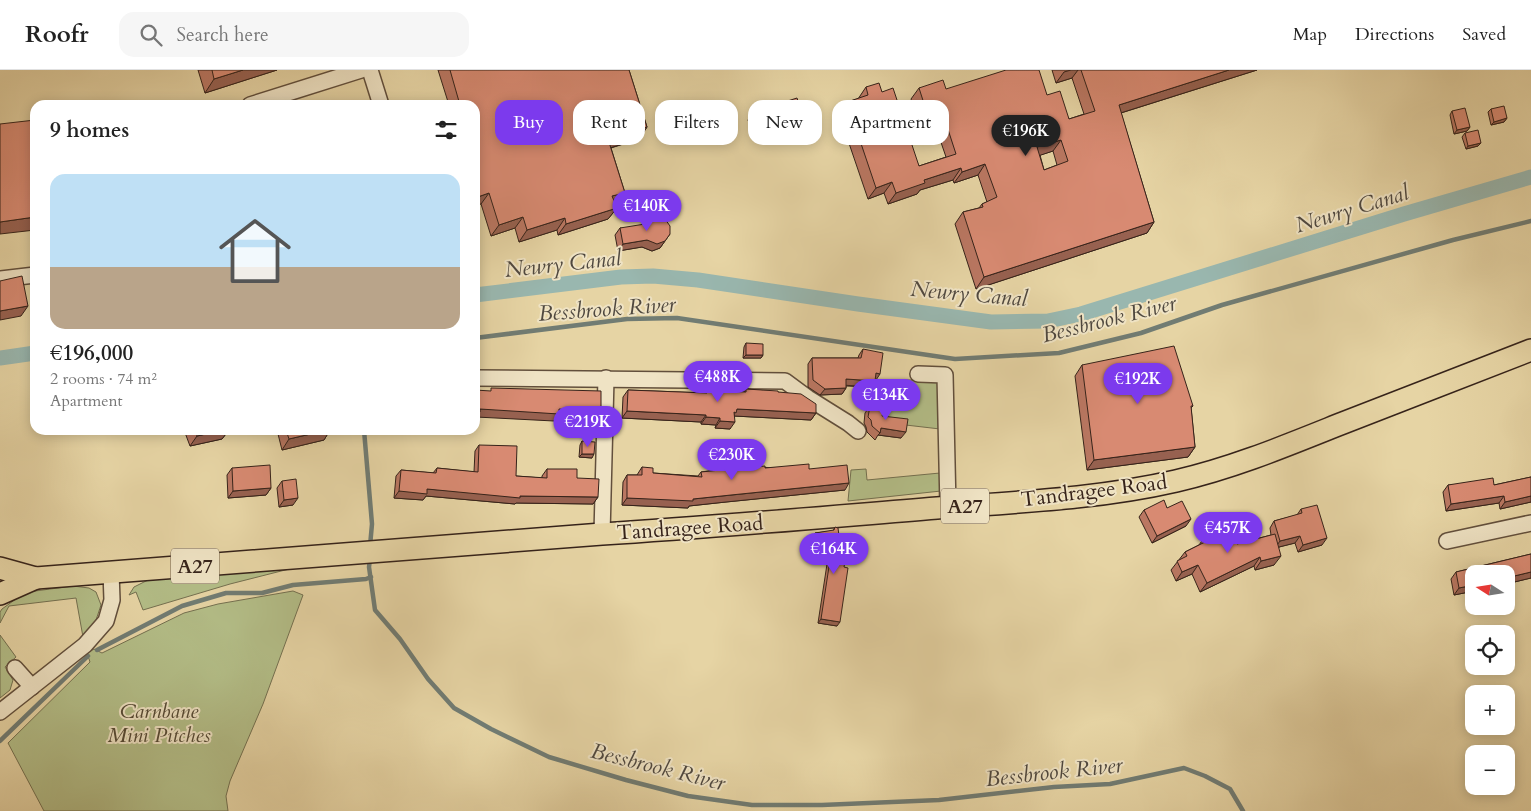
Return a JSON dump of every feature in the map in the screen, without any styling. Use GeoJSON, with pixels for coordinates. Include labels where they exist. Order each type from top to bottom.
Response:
{"type":"FeatureCollection","features":[{"type":"Feature","properties":{"kind":"highway","name":"Tandragee Road"},"geometry":{"type":"LineString","coordinates":[[0,594],[36,578],[948,508],[1089,495],[1176,481],[1223,468],[1274,451],[1531,350]]}},
{"type":"Feature","properties":{"kind":"highway","name":"Tandragee Road"},"geometry":{"type":"LineString","coordinates":[[0,568],[36,578]]}},
{"type":"Feature","properties":{"kind":"street"},"geometry":{"type":"LineString","coordinates":[[266,100],[361,70]]}},
{"type":"Feature","properties":{"kind":"street"},"geometry":{"type":"LineString","coordinates":[[370,70],[379,100]]}},
{"type":"Feature","properties":{"kind":"street"},"geometry":{"type":"LineString","coordinates":[[0,279],[30,276]]}},
{"type":"Feature","properties":{"kind":"street"},"geometry":{"type":"LineString","coordinates":[[918,374],[945,375],[948,508]]}},
{"type":"Feature","properties":{"kind":"street"},"geometry":{"type":"LineString","coordinates":[[480,378],[785,381],[858,431]]}},
{"type":"Feature","properties":{"kind":"street"},"geometry":{"type":"LineString","coordinates":[[602,534],[606,378]]}},
{"type":"Feature","properties":{"kind":"street"},"geometry":{"type":"LineString","coordinates":[[1447,541],[1531,523]]}},
{"type":"Feature","properties":{"kind":"street"},"geometry":{"type":"LineString","coordinates":[[0,712],[85,645],[106,621],[112,600],[111,572]]}},
{"type":"Feature","properties":{"kind":"street"},"geometry":{"type":"LineString","coordinates":[[15,668],[32,687]]}},
{"type":"Feature","properties":{"kind":"green space"},"geometry":{"type":"Polygon","coordinates":[[[903,380],[935,380],[941,389],[940,429],[880,422],[875,384],[899,387],[903,380]]]}},
{"type":"Feature","properties":{"kind":"green space"},"geometry":{"type":"Polygon","coordinates":[[[866,469],[867,480],[940,473],[941,491],[848,501],[851,470],[866,469]]]}},
{"type":"Feature","properties":{"kind":"green space"},"geometry":{"type":"Polygon","coordinates":[[[301,566],[230,584],[143,610],[136,592],[129,595],[134,587],[148,580],[301,566]]]}},
{"type":"Feature","properties":{"kind":"green space"},"geometry":{"type":"Polygon","coordinates":[[[73,586],[89,588],[96,592],[101,605],[96,620],[83,637],[76,598],[9,606],[0,623],[0,612],[2,609],[20,596],[20,593],[73,586]]]}},
{"type":"Feature","properties":{"kind":"green space","name":"Carnbane Mini Pitches"},"geometry":{"type":"Polygon","coordinates":[[[293,591],[303,595],[263,704],[230,781],[226,796],[228,811],[44,811],[8,743],[90,662],[87,653],[94,649],[102,653],[184,613],[218,604],[293,591]]]}},
{"type":"Feature","properties":{"kind":"green space"},"geometry":{"type":"Polygon","coordinates":[[[0,635],[16,657],[5,667],[13,680],[10,690],[0,698],[0,635]]]}},
{"type":"Feature","properties":{"kind":"building"},"geometry":{"type":"Polygon","coordinates":[[[212,70],[243,70],[214,79],[212,70]]]}},
{"type":"Feature","properties":{"kind":"building"},"geometry":{"type":"Polygon","coordinates":[[[450,70],[629,70],[638,100],[573,100],[573,145],[610,145],[625,193],[612,196],[617,208],[566,224],[565,218],[527,230],[523,217],[499,225],[489,193],[480,196],[480,100],[459,100],[450,70]]]}},
{"type":"Feature","properties":{"kind":"building"},"geometry":{"type":"Polygon","coordinates":[[[1006,70],[1039,70],[1047,95],[1060,91],[1069,119],[1095,111],[1081,70],[1229,70],[1119,105],[1154,222],[984,277],[963,212],[983,207],[982,204],[997,197],[985,164],[962,172],[961,168],[924,180],[925,183],[896,193],[892,182],[876,188],[862,145],[912,145],[919,166],[956,154],[949,133],[949,100],[923,100],[919,88],[943,80],[946,89],[1006,70]],[[1061,140],[1037,147],[1044,170],[1068,161],[1061,140]]]}},
{"type":"Feature","properties":{"kind":"building"},"geometry":{"type":"Polygon","coordinates":[[[879,83],[882,92],[893,88],[897,100],[853,100],[868,95],[866,87],[879,83]]]}},
{"type":"Feature","properties":{"kind":"building"},"geometry":{"type":"Polygon","coordinates":[[[1504,106],[1507,118],[1494,122],[1491,109],[1504,106]]]}},
{"type":"Feature","properties":{"kind":"building"},"geometry":{"type":"Polygon","coordinates":[[[1465,108],[1470,127],[1457,130],[1452,111],[1465,108]]]}},
{"type":"Feature","properties":{"kind":"building"},"geometry":{"type":"Polygon","coordinates":[[[30,121],[30,218],[0,222],[0,124],[30,121]]]}},
{"type":"Feature","properties":{"kind":"building"},"geometry":{"type":"Polygon","coordinates":[[[1478,130],[1481,143],[1468,146],[1465,133],[1478,130]]]}},
{"type":"Feature","properties":{"kind":"building"},"geometry":{"type":"Polygon","coordinates":[[[660,217],[665,219],[670,226],[670,234],[665,241],[657,244],[647,240],[623,244],[620,228],[645,224],[652,218],[660,217]]]}},
{"type":"Feature","properties":{"kind":"building"},"geometry":{"type":"Polygon","coordinates":[[[22,276],[28,306],[0,311],[0,281],[22,276]]]}},
{"type":"Feature","properties":{"kind":"building"},"geometry":{"type":"Polygon","coordinates":[[[746,343],[763,344],[763,355],[746,355],[746,343]]]}},
{"type":"Feature","properties":{"kind":"building"},"geometry":{"type":"Polygon","coordinates":[[[1174,346],[1193,406],[1191,406],[1195,447],[1094,460],[1082,365],[1174,346]]]}},
{"type":"Feature","properties":{"kind":"building"},"geometry":{"type":"Polygon","coordinates":[[[863,349],[883,353],[880,374],[876,373],[875,381],[846,379],[846,388],[825,389],[813,380],[812,358],[861,358],[863,349]]]}},
{"type":"Feature","properties":{"kind":"building"},"geometry":{"type":"Polygon","coordinates":[[[491,388],[601,391],[601,412],[559,409],[559,414],[480,409],[480,390],[491,391],[491,388]]]}},
{"type":"Feature","properties":{"kind":"building"},"geometry":{"type":"Polygon","coordinates":[[[746,389],[801,394],[816,404],[816,413],[737,409],[736,413],[734,412],[735,422],[720,421],[720,418],[706,417],[706,415],[627,411],[628,390],[707,393],[708,390],[746,392],[746,389]]]}},
{"type":"Feature","properties":{"kind":"building"},"geometry":{"type":"Polygon","coordinates":[[[870,406],[884,409],[882,416],[908,419],[906,432],[881,428],[880,433],[872,426],[871,420],[868,417],[870,406]]]}},
{"type":"Feature","properties":{"kind":"building"},"geometry":{"type":"Polygon","coordinates":[[[288,435],[306,435],[289,439],[288,435]]]}},
{"type":"Feature","properties":{"kind":"building"},"geometry":{"type":"Polygon","coordinates":[[[582,441],[595,442],[594,454],[582,454],[582,441]]]}},
{"type":"Feature","properties":{"kind":"building"},"geometry":{"type":"Polygon","coordinates":[[[479,445],[517,446],[516,476],[547,478],[547,469],[577,469],[577,478],[599,479],[598,497],[520,496],[520,498],[427,489],[427,494],[399,491],[401,470],[436,473],[437,468],[478,472],[479,445]]]}},
{"type":"Feature","properties":{"kind":"building"},"geometry":{"type":"Polygon","coordinates":[[[753,455],[754,467],[765,466],[765,468],[809,464],[809,469],[847,465],[849,483],[693,499],[693,501],[627,498],[627,475],[642,475],[642,467],[653,468],[653,473],[702,477],[701,472],[730,469],[729,458],[753,455]]]}},
{"type":"Feature","properties":{"kind":"building"},"geometry":{"type":"Polygon","coordinates":[[[270,465],[271,488],[233,491],[232,468],[270,465]]]}},
{"type":"Feature","properties":{"kind":"building"},"geometry":{"type":"Polygon","coordinates":[[[1531,477],[1531,496],[1505,502],[1504,496],[1451,504],[1448,485],[1493,478],[1494,485],[1531,477]]]}},
{"type":"Feature","properties":{"kind":"building"},"geometry":{"type":"Polygon","coordinates":[[[296,479],[298,498],[284,500],[282,481],[296,479]]]}},
{"type":"Feature","properties":{"kind":"building"},"geometry":{"type":"Polygon","coordinates":[[[1164,500],[1167,508],[1182,501],[1191,519],[1157,536],[1144,510],[1164,500]]]}},
{"type":"Feature","properties":{"kind":"building"},"geometry":{"type":"Polygon","coordinates":[[[1317,505],[1327,538],[1303,545],[1300,536],[1280,541],[1274,521],[1302,513],[1301,509],[1317,505]]]}},
{"type":"Feature","properties":{"kind":"building"},"geometry":{"type":"Polygon","coordinates":[[[1229,526],[1237,544],[1275,534],[1281,556],[1261,561],[1260,557],[1207,583],[1198,565],[1182,572],[1177,561],[1187,556],[1185,552],[1205,542],[1204,538],[1229,526]]]}},
{"type":"Feature","properties":{"kind":"building"},"geometry":{"type":"Polygon","coordinates":[[[835,527],[838,528],[841,551],[847,552],[844,567],[848,568],[840,622],[821,619],[832,547],[817,549],[815,533],[834,530],[835,527]]]}},
{"type":"Feature","properties":{"kind":"building"},"geometry":{"type":"Polygon","coordinates":[[[1531,554],[1531,572],[1515,576],[1515,565],[1485,565],[1531,554]]]}},
{"type":"Feature","properties":{"kind":"building"},"geometry":{"type":"Polygon","coordinates":[[[1465,570],[1465,587],[1459,588],[1456,572],[1465,570]]]}},
{"type":"Feature","properties":{"kind":"waterway","name":"Newry Canal"},"geometry":{"type":"LineString","coordinates":[[480,294],[621,277],[653,276],[698,280],[991,322],[1048,321],[1081,314],[1404,214],[1531,177]]}},
{"type":"Feature","properties":{"kind":"waterway","name":"Bessbrook River"},"geometry":{"type":"LineString","coordinates":[[480,337],[627,319],[677,318],[955,359],[1059,353],[1141,333],[1222,305],[1453,240],[1531,221]]}},
{"type":"Feature","properties":{"kind":"waterway","name":"Newry Canal"},"geometry":{"type":"LineString","coordinates":[[0,358],[30,354]]}},
{"type":"Feature","properties":{"kind":"waterway","name":"Bessbrook River"},"geometry":{"type":"LineString","coordinates":[[364,435],[372,524],[370,546]]}},
{"type":"Feature","properties":{"kind":"waterway","name":"Bessbrook River"},"geometry":{"type":"LineString","coordinates":[[370,559],[369,567],[375,610],[400,639],[428,679],[454,708],[491,729],[549,757],[626,780],[688,796],[752,805],[822,805],[939,800],[1054,787],[1110,784],[1184,768],[1230,789],[1243,811]]}},
{"type":"Feature","properties":{"kind":"waterway"},"geometry":{"type":"LineString","coordinates":[[97,650],[182,606],[226,593],[262,593],[293,585],[371,577]]}},
{"type":"Feature","properties":{"kind":"waterway"},"geometry":{"type":"LineString","coordinates":[[0,741],[88,656]]}}]}
